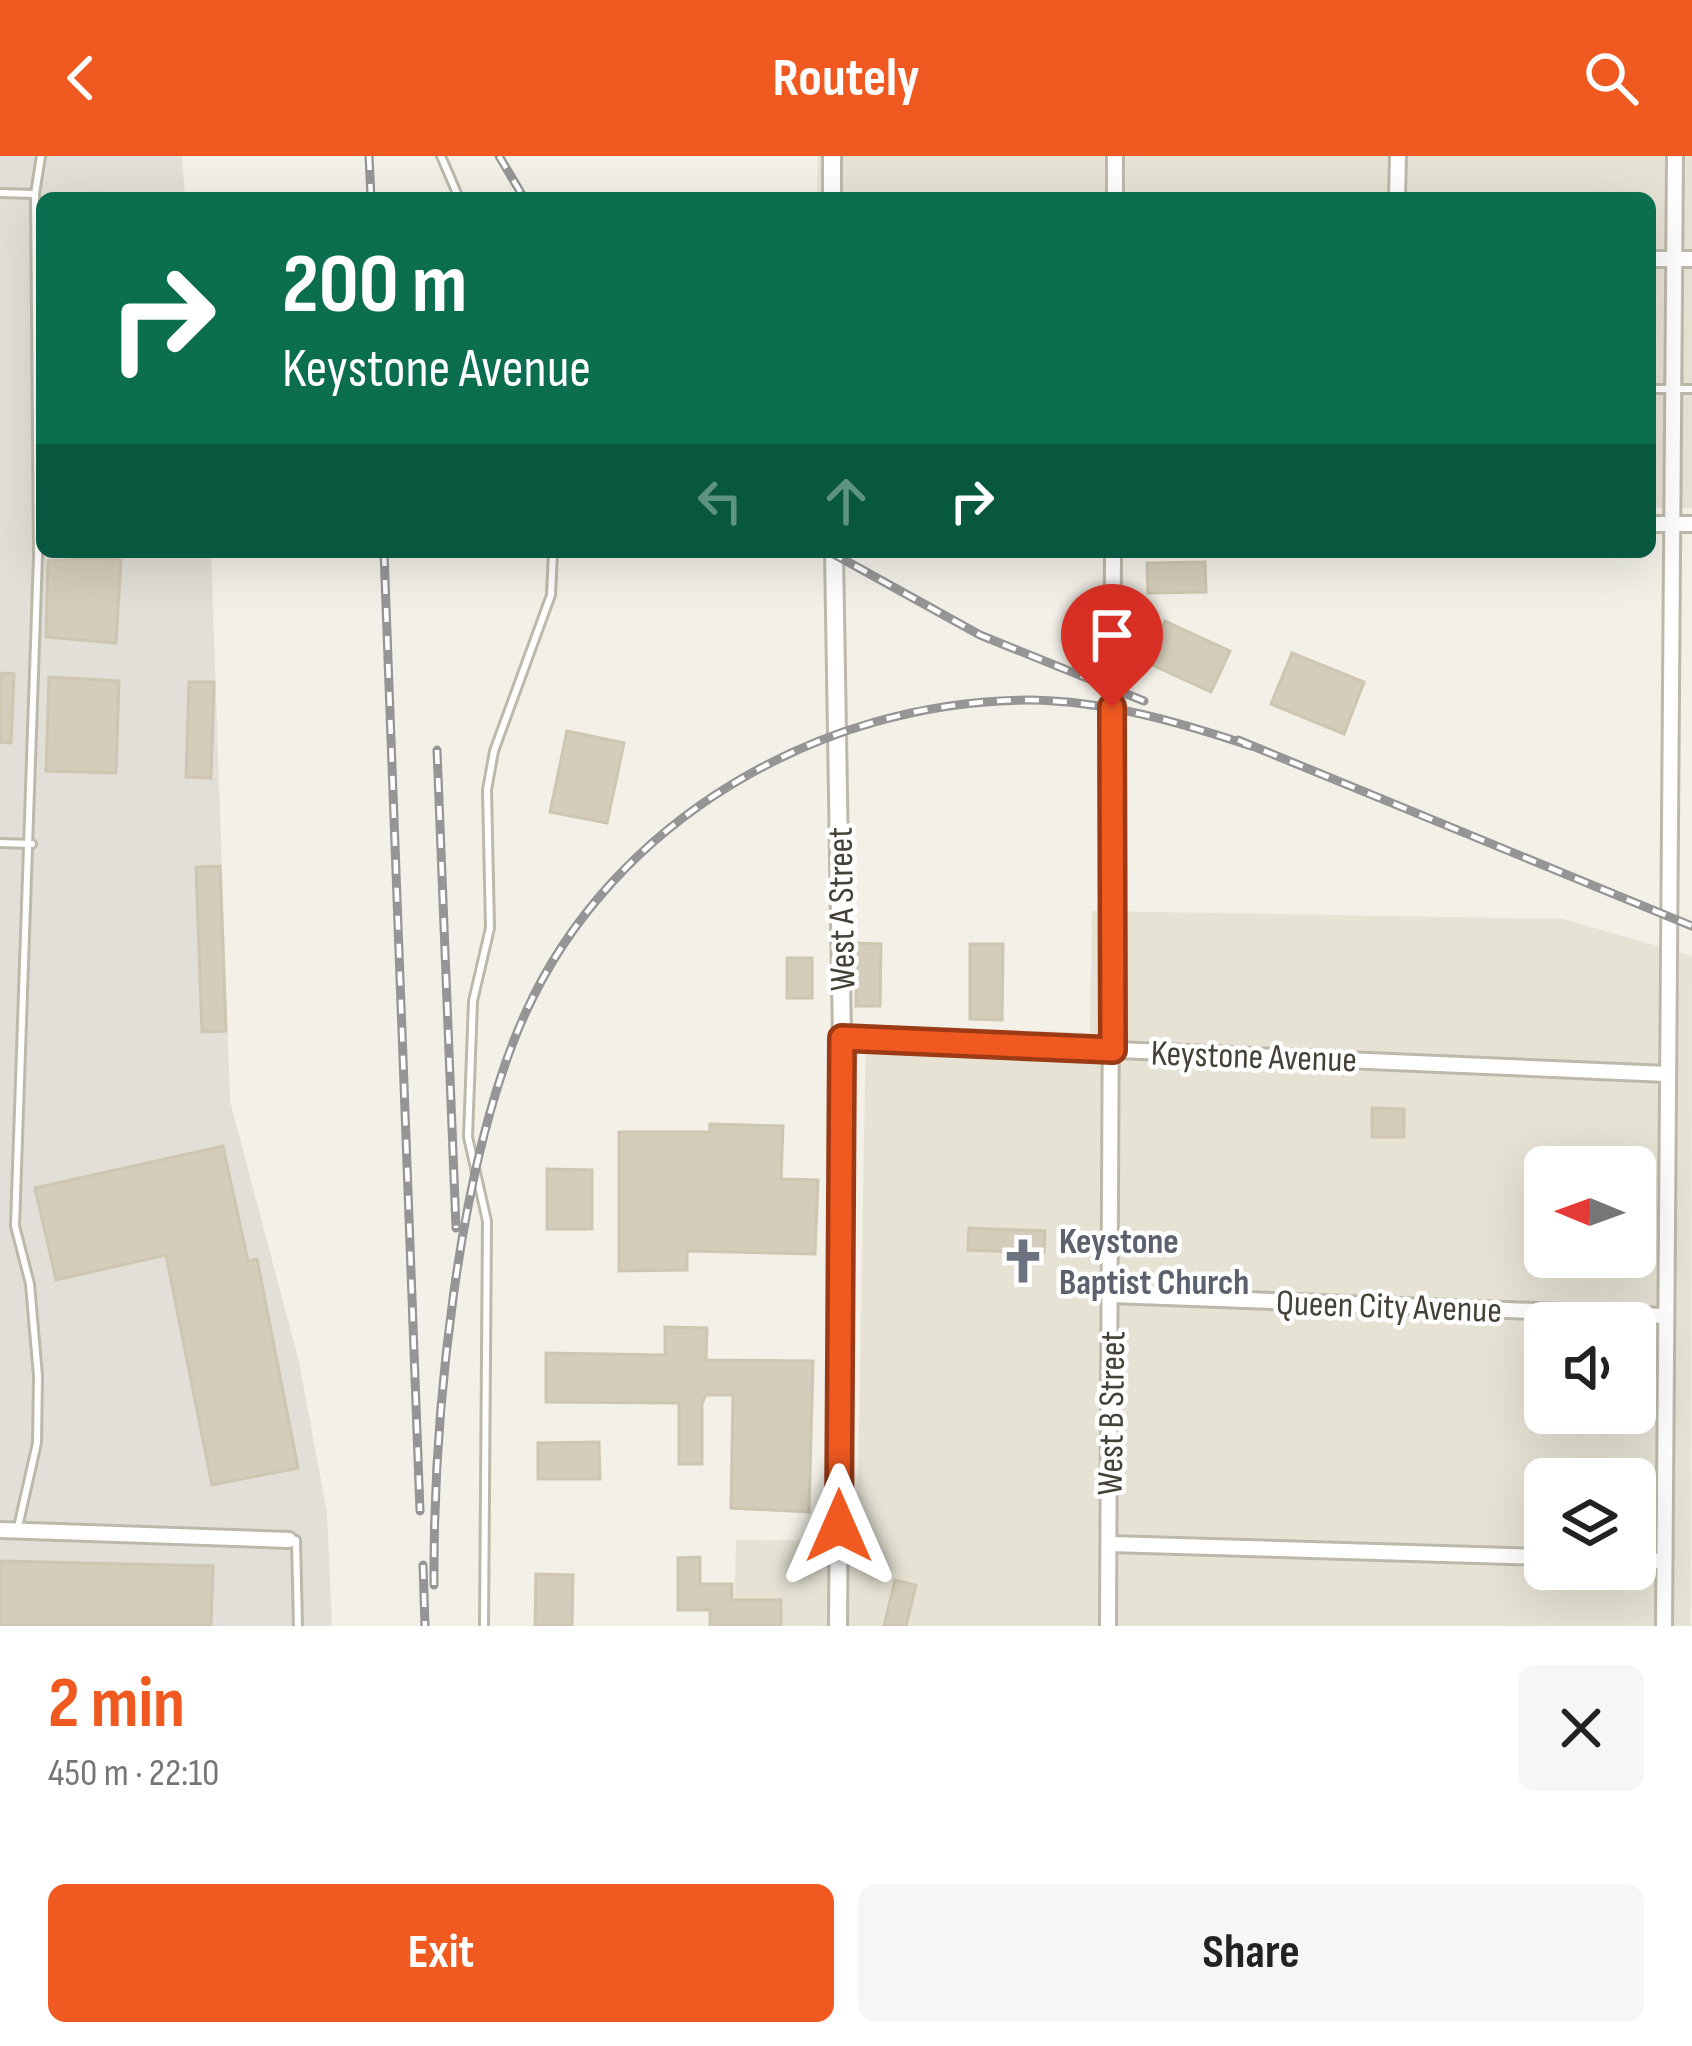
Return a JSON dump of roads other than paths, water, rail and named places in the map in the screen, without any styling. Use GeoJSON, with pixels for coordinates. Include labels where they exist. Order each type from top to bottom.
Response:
{"type":"FeatureCollection","features":[{"type":"Feature","properties":{"kind":"street"},"geometry":{"type":"LineString","coordinates":[[832,156],[832,192]]}},
{"type":"Feature","properties":{"kind":"street"},"geometry":{"type":"LineString","coordinates":[[1115,156],[1115,192]]}},
{"type":"Feature","properties":{"kind":"street"},"geometry":{"type":"LineString","coordinates":[[1397,156],[1397,192]]}},
{"type":"Feature","properties":{"kind":"street"},"geometry":{"type":"LineString","coordinates":[[1664,1626],[1676,156]]}},
{"type":"Feature","properties":{"kind":"street"},"geometry":{"type":"LineString","coordinates":[[1656,259],[1692,259]]}},
{"type":"Feature","properties":{"kind":"street"},"geometry":{"type":"LineString","coordinates":[[1656,524],[1692,524]]}},
{"type":"Feature","properties":{"kind":"street","name":"West A Street"},"geometry":{"type":"LineString","coordinates":[[834,558],[842,1038],[838,1626]]}},
{"type":"Feature","properties":{"kind":"street","name":"West B Street"},"geometry":{"type":"LineString","coordinates":[[1108,1626],[1113,558]]}},
{"type":"Feature","properties":{"kind":"street","name":"Keystone Avenue"},"geometry":{"type":"LineString","coordinates":[[842,1038],[1666,1074]]}},
{"type":"Feature","properties":{"kind":"street","name":"Queen City Avenue"},"geometry":{"type":"LineString","coordinates":[[1112,1295],[1666,1316]]}},
{"type":"Feature","properties":{"kind":"street"},"geometry":{"type":"LineString","coordinates":[[0,1530],[289,1540]]}},
{"type":"Feature","properties":{"kind":"street"},"geometry":{"type":"LineString","coordinates":[[1108,1544],[1524,1556]]}},
{"type":"Feature","properties":{"kind":"street"},"geometry":{"type":"LineString","coordinates":[[1656,1561],[1664,1561]]}},
{"type":"Feature","properties":{"kind":"lane"},"geometry":{"type":"LineString","coordinates":[[36,315],[35,194],[40,156]]}},
{"type":"Feature","properties":{"kind":"lane"},"geometry":{"type":"LineString","coordinates":[[442,156],[457,192]]}},
{"type":"Feature","properties":{"kind":"lane"},"geometry":{"type":"LineString","coordinates":[[0,193],[35,194]]}},
{"type":"Feature","properties":{"kind":"lane"},"geometry":{"type":"LineString","coordinates":[[1656,389],[1692,389]]}},
{"type":"Feature","properties":{"kind":"lane"},"geometry":{"type":"LineString","coordinates":[[17,1530],[37,1443],[38,1376],[30,1284],[15,1226],[17,1067],[32,844],[38,558]]}},
{"type":"Feature","properties":{"kind":"lane"},"geometry":{"type":"LineString","coordinates":[[484,1626],[487,1221],[466,1106],[473,1001],[490,928],[487,790],[494,751],[550,595],[553,558]]}},
{"type":"Feature","properties":{"kind":"lane"},"geometry":{"type":"LineString","coordinates":[[0,843],[32,844]]}},
{"type":"Feature","properties":{"kind":"lane"},"geometry":{"type":"LineString","coordinates":[[289,1540],[296,1540],[298,1626]]}},
{"type":"Feature","properties":{"kind":"railway"},"geometry":{"type":"LineString","coordinates":[[369,156],[371,192]]}},
{"type":"Feature","properties":{"kind":"railway"},"geometry":{"type":"LineString","coordinates":[[499,156],[520,192]]}},
{"type":"Feature","properties":{"kind":"railway"},"geometry":{"type":"LineString","coordinates":[[384,558],[420,1511]]}},
{"type":"Feature","properties":{"kind":"railway"},"geometry":{"type":"LineString","coordinates":[[841,558],[980,635],[1144,701]]}},
{"type":"Feature","properties":{"kind":"railway"},"geometry":{"type":"LineString","coordinates":[[434,1585],[444,1371],[466,1217],[482,1143],[525,1014],[563,945],[611,883],[668,829],[732,784],[802,748],[876,722],[952,706],[1059,701],[1142,714],[1251,746]]}},
{"type":"Feature","properties":{"kind":"railway"},"geometry":{"type":"LineString","coordinates":[[1238,740],[1692,926]]}},
{"type":"Feature","properties":{"kind":"railway"},"geometry":{"type":"LineString","coordinates":[[437,750],[456,1228]]}},
{"type":"Feature","properties":{"kind":"railway"},"geometry":{"type":"LineString","coordinates":[[423,1565],[425,1626]]}},
{"type":"Feature","properties":{"kind":"place","name":"Keystone Baptist Church"},"geometry":{"type":"Point","coordinates":[1023,1261]}}]}
